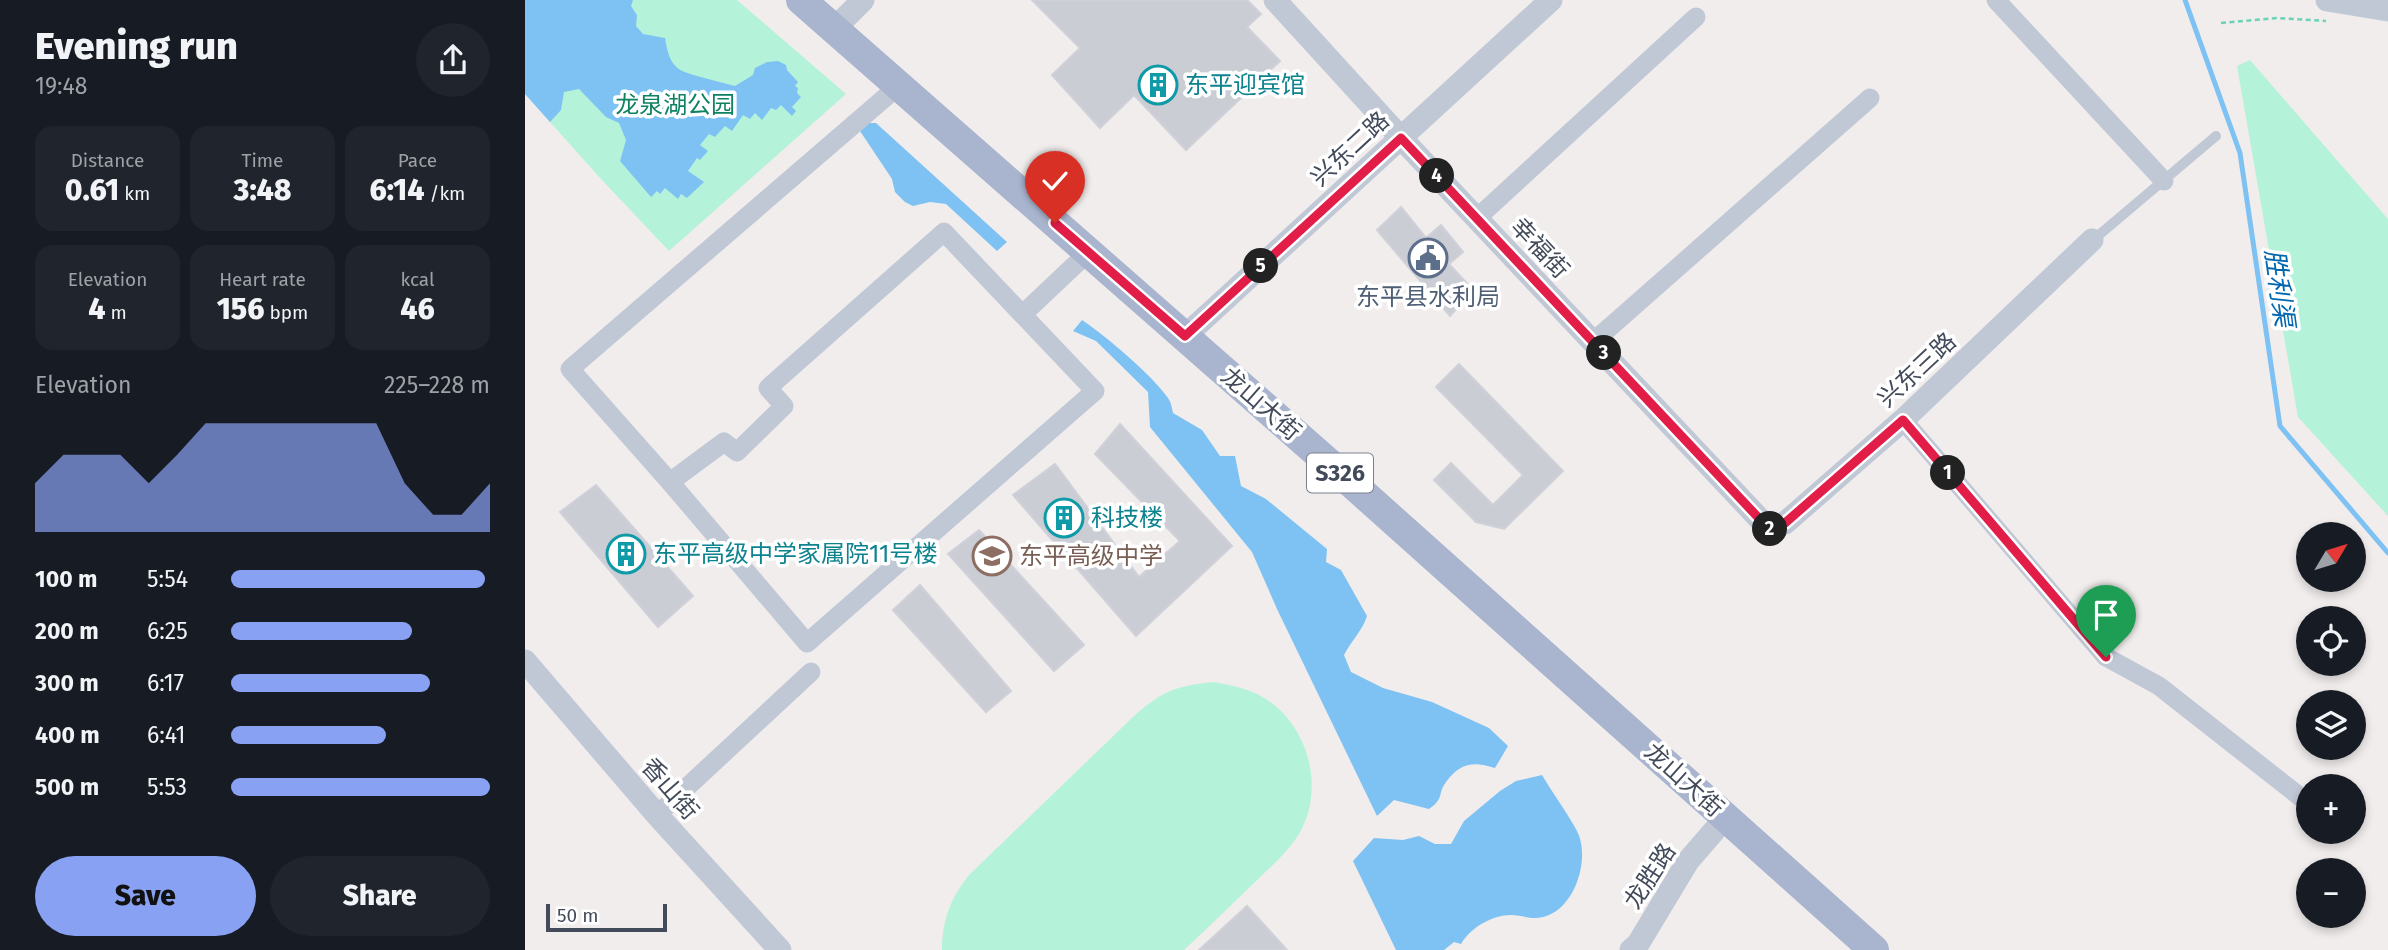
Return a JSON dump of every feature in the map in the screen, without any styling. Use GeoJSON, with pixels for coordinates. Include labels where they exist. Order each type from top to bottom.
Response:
{"type":"FeatureCollection","features":[{"type":"Feature","properties":{"kind":"main road","name":"龙山大街"},"geometry":{"type":"LineString","coordinates":[[779,0],[1339,491],[1845,950]]}},
{"type":"Feature","properties":{"kind":"main road","name":"龙山大街"},"geometry":{"type":"LineString","coordinates":[[801,0],[1185,336],[1874,950]]}},
{"type":"Feature","properties":{"kind":"street"},"geometry":{"type":"LineString","coordinates":[[834,29],[863,0]]}},
{"type":"Feature","properties":{"kind":"street","name":"幸福街"},"geometry":{"type":"LineString","coordinates":[[1275,0],[1769,529]]}},
{"type":"Feature","properties":{"kind":"street","name":"兴东二路"},"geometry":{"type":"LineString","coordinates":[[1185,336],[1551,0]]}},
{"type":"Feature","properties":{"kind":"street"},"geometry":{"type":"LineString","coordinates":[[1996,0],[2164,181]]}},
{"type":"Feature","properties":{"kind":"street"},"geometry":{"type":"LineString","coordinates":[[2330,11],[2388,10]]}},
{"type":"Feature","properties":{"kind":"street"},"geometry":{"type":"LineString","coordinates":[[1477,218],[1696,17]]}},
{"type":"Feature","properties":{"kind":"street"},"geometry":{"type":"LineString","coordinates":[[670,482],[723,442],[737,452],[784,406],[768,388],[944,232],[1095,391],[807,643],[570,369],[888,95]]}},
{"type":"Feature","properties":{"kind":"street"},"geometry":{"type":"LineString","coordinates":[[1593,342],[1870,98]]}},
{"type":"Feature","properties":{"kind":"street","name":"兴东三路"},"geometry":{"type":"LineString","coordinates":[[1769,529],[1785,523],[1903,420],[2092,240]]}},
{"type":"Feature","properties":{"kind":"street"},"geometry":{"type":"LineString","coordinates":[[1023,314],[1078,262]]}},
{"type":"Feature","properties":{"kind":"street"},"geometry":{"type":"LineString","coordinates":[[1903,420],[2106,657],[2159,686],[2296,794]]}},
{"type":"Feature","properties":{"kind":"street","name":"香山街"},"geometry":{"type":"LineString","coordinates":[[525,661],[657,815],[780,950]]}},
{"type":"Feature","properties":{"kind":"street"},"geometry":{"type":"LineString","coordinates":[[657,815],[811,672]]}},
{"type":"Feature","properties":{"kind":"street","name":"龙胜路"},"geometry":{"type":"LineString","coordinates":[[1631,950],[1638,944],[1688,861],[1714,831]]}},
{"type":"Feature","properties":{"kind":"lane"},"geometry":{"type":"LineString","coordinates":[[2092,240],[2216,136]]}},
{"type":"Feature","properties":{"kind":"path"},"geometry":{"type":"LineString","coordinates":[[2221,23],[2330,11]]}},
{"type":"Feature","properties":{"kind":"green space","name":"龙泉湖公园"},"geometry":{"type":"Polygon","coordinates":[[[525,0],[737,0],[846,94],[669,251],[525,94],[525,0]]]}},
{"type":"Feature","properties":{"kind":"green space"},"geometry":{"type":"Polygon","coordinates":[[[2250,60],[2388,219],[2388,516],[2298,417],[2237,66],[2250,60]]]}},
{"type":"Feature","properties":{"kind":"green space"},"geometry":{"type":"Polygon","coordinates":[[[1214,682],[1249,691],[1269,701],[1296,729],[1304,747],[1312,785],[1310,804],[1305,823],[1295,840],[1276,862],[1184,950],[942,950],[949,909],[970,874],[1143,708],[1170,691],[1214,682]]]}},
{"type":"Feature","properties":{"kind":"water"},"geometry":{"type":"Polygon","coordinates":[[[525,0],[633,0],[631,6],[637,15],[636,26],[643,34],[665,38],[673,63],[683,71],[735,86],[753,75],[755,68],[767,62],[778,61],[786,65],[798,82],[795,86],[801,97],[792,107],[796,111],[792,116],[781,105],[776,110],[771,108],[762,120],[755,113],[750,119],[743,115],[732,131],[725,126],[715,137],[709,134],[700,145],[708,151],[700,160],[697,158],[688,171],[704,182],[687,198],[681,194],[678,199],[665,188],[660,194],[657,191],[651,197],[620,161],[626,140],[619,123],[606,117],[579,89],[564,92],[561,110],[550,122],[525,94],[525,0]]]}},
{"type":"Feature","properties":{"kind":"water"},"geometry":{"type":"Polygon","coordinates":[[[867,123],[876,123],[1007,242],[997,251],[946,204],[930,202],[913,206],[905,202],[895,192],[892,179],[860,131],[867,123]]]}},
{"type":"Feature","properties":{"kind":"water"},"geometry":{"type":"Polygon","coordinates":[[[1082,320],[1140,367],[1169,400],[1173,413],[1202,430],[1220,456],[1235,456],[1241,486],[1266,499],[1327,549],[1326,562],[1341,570],[1367,616],[1344,655],[1351,672],[1383,688],[1432,702],[1489,728],[1508,746],[1495,768],[1474,764],[1462,767],[1446,782],[1439,799],[1429,809],[1394,800],[1377,816],[1252,552],[1150,427],[1148,392],[1096,341],[1073,331],[1082,320]]]}},
{"type":"Feature","properties":{"kind":"water"},"geometry":{"type":"Polygon","coordinates":[[[1542,775],[1573,824],[1581,842],[1581,868],[1572,894],[1564,904],[1543,917],[1511,915],[1489,920],[1470,933],[1461,944],[1454,942],[1444,950],[1396,950],[1353,861],[1374,838],[1403,840],[1419,836],[1435,844],[1451,844],[1464,821],[1500,791],[1516,781],[1542,775]]]}},
{"type":"Feature","properties":{"kind":"building","name":"东平迎宾馆"},"geometry":{"type":"Polygon","coordinates":[[[1032,0],[1247,0],[1261,14],[1247,27],[1280,61],[1186,150],[1134,95],[1100,128],[1052,75],[1080,48],[1032,0]]]}},
{"type":"Feature","properties":{"kind":"building","name":"东平县水利局"},"geometry":{"type":"Polygon","coordinates":[[[1401,207],[1426,238],[1441,225],[1463,252],[1449,264],[1473,290],[1450,316],[1377,230],[1401,207]]]}},
{"type":"Feature","properties":{"kind":"building"},"geometry":{"type":"Polygon","coordinates":[[[1459,364],[1563,471],[1504,529],[1476,522],[1434,480],[1451,463],[1493,505],[1523,475],[1436,387],[1459,364]]]}},
{"type":"Feature","properties":{"kind":"building","name":"科技楼"},"geometry":{"type":"Polygon","coordinates":[[[1120,424],[1232,546],[1136,636],[1013,495],[1055,464],[1139,577],[1180,541],[1095,454],[1120,424]]]}},
{"type":"Feature","properties":{"kind":"building","name":"东平高级中学家属院11号楼"},"geometry":{"type":"Polygon","coordinates":[[[596,485],[693,596],[658,627],[560,512],[596,485]]]}},
{"type":"Feature","properties":{"kind":"building"},"geometry":{"type":"Polygon","coordinates":[[[979,530],[1084,645],[1054,671],[948,554],[979,530]]]}},
{"type":"Feature","properties":{"kind":"building"},"geometry":{"type":"Polygon","coordinates":[[[920,585],[1011,691],[986,712],[893,610],[920,585]]]}},
{"type":"Feature","properties":{"kind":"building"},"geometry":{"type":"Polygon","coordinates":[[[1247,906],[1287,950],[1199,950],[1247,906]]]}},
{"type":"Feature","properties":{"kind":"waterway","name":"胜利渠"},"geometry":{"type":"LineString","coordinates":[[2185,0],[2240,153],[2280,426],[2388,553]]}},
{"type":"Feature","properties":{"kind":"place","name":"东平迎宾馆"},"geometry":{"type":"Point","coordinates":[1158,85]}},
{"type":"Feature","properties":{"kind":"place","name":"东平县水利局"},"geometry":{"type":"Point","coordinates":[1428,258]}},
{"type":"Feature","properties":{"kind":"place","name":"科技楼"},"geometry":{"type":"Point","coordinates":[1064,518]}},
{"type":"Feature","properties":{"kind":"place","name":"东平高级中学家属院11号楼"},"geometry":{"type":"Point","coordinates":[626,554]}},
{"type":"Feature","properties":{"kind":"place","name":"东平高级中学"},"geometry":{"type":"Point","coordinates":[992,556]}},
{"type":"Feature","properties":{"kind":"route"},"geometry":{"type":"LineString","coordinates":[[1055,223],[1185,336],[1401,138],[1769,529],[1785,523],[1903,420],[2106,657]]}}]}
